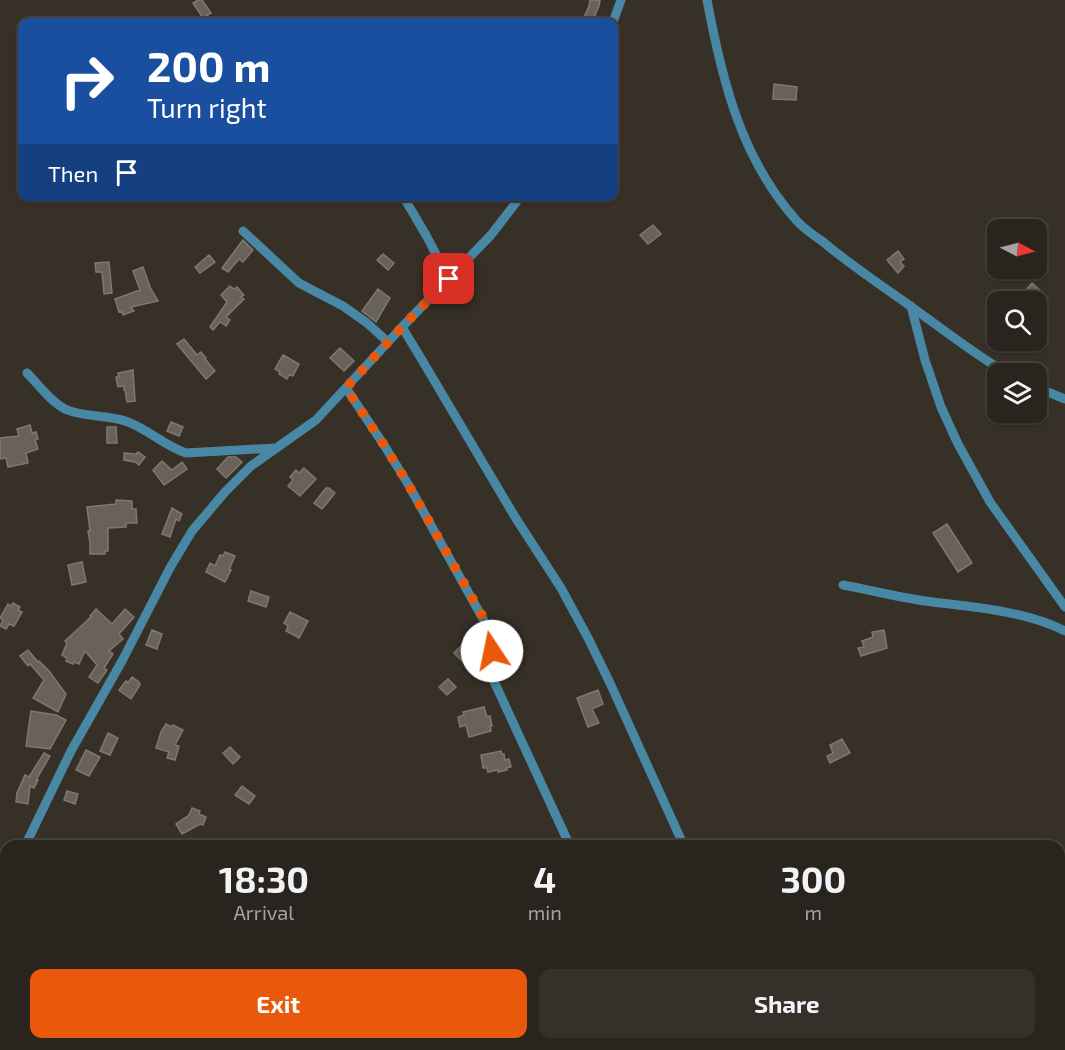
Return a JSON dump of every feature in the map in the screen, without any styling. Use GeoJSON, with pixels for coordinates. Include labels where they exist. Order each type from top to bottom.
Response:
{"type":"FeatureCollection","features":[{"type":"Feature","properties":{"kind":"street"},"geometry":{"type":"LineString","coordinates":[[614,18],[621,0]]}},
{"type":"Feature","properties":{"kind":"street"},"geometry":{"type":"LineString","coordinates":[[707,0],[724,81],[737,123],[774,193],[798,223],[989,363]]}},
{"type":"Feature","properties":{"kind":"street"},"geometry":{"type":"LineString","coordinates":[[406,201],[449,279]]}},
{"type":"Feature","properties":{"kind":"street"},"geometry":{"type":"LineString","coordinates":[[28,840],[70,751],[122,661],[184,543],[197,525],[251,466],[316,420],[491,235],[517,201]]}},
{"type":"Feature","properties":{"kind":"street"},"geometry":{"type":"LineString","coordinates":[[243,231],[299,283],[343,306],[388,342]]}},
{"type":"Feature","properties":{"kind":"street"},"geometry":{"type":"LineString","coordinates":[[910,306],[940,407],[958,444],[990,502],[1065,607]]}},
{"type":"Feature","properties":{"kind":"street"},"geometry":{"type":"LineString","coordinates":[[402,327],[515,517],[561,588],[610,683],[681,840]]}},
{"type":"Feature","properties":{"kind":"street"},"geometry":{"type":"LineString","coordinates":[[27,374],[54,402],[65,409],[131,423],[174,449],[186,453],[275,448]]}},
{"type":"Feature","properties":{"kind":"street"},"geometry":{"type":"LineString","coordinates":[[346,388],[408,484],[492,635],[493,644],[489,659],[492,677],[567,840]]}},
{"type":"Feature","properties":{"kind":"street"},"geometry":{"type":"LineString","coordinates":[[1047,392],[1065,399]]}},
{"type":"Feature","properties":{"kind":"street"},"geometry":{"type":"LineString","coordinates":[[843,585],[921,600],[997,611],[1030,618],[1065,631]]}},
{"type":"Feature","properties":{"kind":"building"},"geometry":{"type":"Polygon","coordinates":[[[202,0],[211,13],[203,18],[193,3],[202,0]]]}},
{"type":"Feature","properties":{"kind":"building"},"geometry":{"type":"Polygon","coordinates":[[[590,0],[600,0],[594,18],[584,18],[590,0]]]}},
{"type":"Feature","properties":{"kind":"building"},"geometry":{"type":"Polygon","coordinates":[[[774,84],[797,87],[796,100],[773,99],[774,84]]]}},
{"type":"Feature","properties":{"kind":"building"},"geometry":{"type":"Polygon","coordinates":[[[653,225],[661,234],[648,244],[640,235],[653,225]]]}},
{"type":"Feature","properties":{"kind":"building"},"geometry":{"type":"Polygon","coordinates":[[[243,240],[253,250],[243,262],[239,259],[228,272],[222,268],[243,240]]]}},
{"type":"Feature","properties":{"kind":"building"},"geometry":{"type":"Polygon","coordinates":[[[898,251],[904,259],[900,262],[904,266],[898,273],[887,260],[898,251]]]}},
{"type":"Feature","properties":{"kind":"building"},"geometry":{"type":"Polygon","coordinates":[[[383,254],[394,263],[388,270],[377,260],[383,254]]]}},
{"type":"Feature","properties":{"kind":"building"},"geometry":{"type":"Polygon","coordinates":[[[209,255],[215,262],[200,273],[195,267],[209,255]]]}},
{"type":"Feature","properties":{"kind":"building"},"geometry":{"type":"Polygon","coordinates":[[[109,262],[112,293],[104,294],[102,272],[96,272],[95,263],[109,262]]]}},
{"type":"Feature","properties":{"kind":"building"},"geometry":{"type":"Polygon","coordinates":[[[143,267],[158,301],[131,307],[134,311],[123,315],[122,311],[119,312],[115,299],[140,290],[133,271],[143,267]]]}},
{"type":"Feature","properties":{"kind":"building"},"geometry":{"type":"Polygon","coordinates":[[[1032,283],[1041,291],[1025,291],[1032,283]]]}},
{"type":"Feature","properties":{"kind":"building"},"geometry":{"type":"Polygon","coordinates":[[[230,286],[234,289],[237,287],[244,295],[241,297],[244,299],[226,317],[230,320],[226,326],[220,322],[213,330],[210,327],[227,302],[221,295],[230,286]]]}},
{"type":"Feature","properties":{"kind":"building"},"geometry":{"type":"Polygon","coordinates":[[[378,289],[390,298],[376,322],[362,311],[378,289]]]}},
{"type":"Feature","properties":{"kind":"building"},"geometry":{"type":"Polygon","coordinates":[[[184,339],[197,355],[201,352],[215,371],[206,379],[177,344],[184,339]]]}},
{"type":"Feature","properties":{"kind":"building"},"geometry":{"type":"Polygon","coordinates":[[[340,348],[354,361],[344,371],[330,358],[340,348]]]}},
{"type":"Feature","properties":{"kind":"building"},"geometry":{"type":"Polygon","coordinates":[[[283,355],[299,364],[293,376],[289,375],[287,379],[275,369],[283,355]]]}},
{"type":"Feature","properties":{"kind":"building"},"geometry":{"type":"Polygon","coordinates":[[[133,370],[135,401],[127,402],[124,386],[118,387],[116,377],[119,377],[118,373],[133,370]]]}},
{"type":"Feature","properties":{"kind":"building"},"geometry":{"type":"Polygon","coordinates":[[[171,422],[183,427],[179,436],[167,431],[171,422]]]}},
{"type":"Feature","properties":{"kind":"building"},"geometry":{"type":"Polygon","coordinates":[[[30,425],[32,433],[36,432],[38,439],[35,440],[38,449],[26,453],[28,463],[8,467],[6,458],[0,459],[0,438],[19,436],[17,429],[30,425]]]}},
{"type":"Feature","properties":{"kind":"building"},"geometry":{"type":"Polygon","coordinates":[[[107,427],[116,427],[117,443],[107,443],[107,427]]]}},
{"type":"Feature","properties":{"kind":"building"},"geometry":{"type":"Polygon","coordinates":[[[138,452],[145,457],[139,465],[124,460],[124,453],[136,454],[138,452]]]}},
{"type":"Feature","properties":{"kind":"building"},"geometry":{"type":"Polygon","coordinates":[[[228,457],[236,457],[242,462],[226,478],[217,469],[228,457]]]}},
{"type":"Feature","properties":{"kind":"building"},"geometry":{"type":"Polygon","coordinates":[[[162,461],[172,470],[182,462],[187,469],[164,485],[153,470],[162,461]]]}},
{"type":"Feature","properties":{"kind":"building"},"geometry":{"type":"Polygon","coordinates":[[[304,468],[316,479],[300,496],[288,486],[293,480],[290,477],[296,470],[299,473],[304,468]]]}},
{"type":"Feature","properties":{"kind":"building"},"geometry":{"type":"Polygon","coordinates":[[[326,488],[335,493],[322,509],[314,503],[326,488]]]}},
{"type":"Feature","properties":{"kind":"building"},"geometry":{"type":"Polygon","coordinates":[[[116,500],[132,501],[132,509],[136,509],[137,523],[126,523],[126,527],[108,528],[108,551],[105,551],[105,554],[90,554],[87,507],[116,504],[116,500]]]}},
{"type":"Feature","properties":{"kind":"building"},"geometry":{"type":"Polygon","coordinates":[[[172,508],[182,514],[179,521],[176,519],[170,537],[162,534],[172,508]]]}},
{"type":"Feature","properties":{"kind":"building"},"geometry":{"type":"Polygon","coordinates":[[[947,524],[972,563],[958,572],[933,533],[947,524]]]}},
{"type":"Feature","properties":{"kind":"building"},"geometry":{"type":"Polygon","coordinates":[[[225,552],[235,556],[225,582],[206,572],[210,563],[215,566],[220,555],[223,556],[225,552]]]}},
{"type":"Feature","properties":{"kind":"building"},"geometry":{"type":"Polygon","coordinates":[[[82,562],[86,582],[72,585],[68,565],[82,562]]]}},
{"type":"Feature","properties":{"kind":"building"},"geometry":{"type":"Polygon","coordinates":[[[251,591],[269,597],[266,607],[248,601],[251,591]]]}},
{"type":"Feature","properties":{"kind":"building"},"geometry":{"type":"Polygon","coordinates":[[[13,603],[20,607],[18,610],[22,612],[14,626],[9,624],[6,629],[0,626],[3,620],[0,618],[8,604],[11,606],[13,603]]]}},
{"type":"Feature","properties":{"kind":"building"},"geometry":{"type":"Polygon","coordinates":[[[96,609],[112,624],[125,609],[134,617],[119,634],[123,639],[109,651],[113,654],[104,668],[107,670],[98,683],[89,677],[97,665],[85,651],[79,664],[66,661],[67,658],[62,655],[67,643],[65,641],[91,617],[96,609]]]}},
{"type":"Feature","properties":{"kind":"building"},"geometry":{"type":"Polygon","coordinates":[[[290,612],[308,621],[299,638],[286,631],[288,626],[284,623],[290,612]]]}},
{"type":"Feature","properties":{"kind":"building"},"geometry":{"type":"Polygon","coordinates":[[[152,630],[162,634],[157,649],[146,645],[152,630]]]}},
{"type":"Feature","properties":{"kind":"building"},"geometry":{"type":"Polygon","coordinates":[[[884,630],[887,648],[861,656],[858,648],[864,647],[862,641],[873,637],[872,632],[884,630]]]}},
{"type":"Feature","properties":{"kind":"building"},"geometry":{"type":"Polygon","coordinates":[[[466,641],[474,649],[462,661],[454,653],[466,641]]]}},
{"type":"Feature","properties":{"kind":"building"},"geometry":{"type":"Polygon","coordinates":[[[28,650],[49,671],[66,694],[58,712],[33,698],[44,680],[20,656],[28,650]]]}},
{"type":"Feature","properties":{"kind":"building"},"geometry":{"type":"Polygon","coordinates":[[[132,677],[140,685],[131,699],[119,690],[132,677]]]}},
{"type":"Feature","properties":{"kind":"building"},"geometry":{"type":"Polygon","coordinates":[[[448,679],[456,687],[447,695],[439,687],[448,679]]]}},
{"type":"Feature","properties":{"kind":"building"},"geometry":{"type":"Polygon","coordinates":[[[598,690],[603,704],[592,709],[599,723],[588,727],[577,698],[598,690]]]}},
{"type":"Feature","properties":{"kind":"building"},"geometry":{"type":"Polygon","coordinates":[[[484,707],[487,717],[490,716],[491,731],[469,737],[466,725],[460,727],[458,717],[464,715],[463,712],[484,707]]]}},
{"type":"Feature","properties":{"kind":"building"},"geometry":{"type":"Polygon","coordinates":[[[31,711],[56,715],[66,720],[50,749],[26,746],[31,711]]]}},
{"type":"Feature","properties":{"kind":"building"},"geometry":{"type":"Polygon","coordinates":[[[166,724],[183,730],[175,745],[179,746],[175,760],[167,758],[169,752],[156,748],[166,724]]]}},
{"type":"Feature","properties":{"kind":"building"},"geometry":{"type":"Polygon","coordinates":[[[108,733],[118,738],[110,755],[100,751],[108,733]]]}},
{"type":"Feature","properties":{"kind":"building"},"geometry":{"type":"Polygon","coordinates":[[[842,739],[850,753],[830,763],[827,756],[833,753],[830,745],[842,739]]]}},
{"type":"Feature","properties":{"kind":"building"},"geometry":{"type":"Polygon","coordinates":[[[230,747],[240,757],[233,764],[223,753],[230,747]]]}},
{"type":"Feature","properties":{"kind":"building"},"geometry":{"type":"Polygon","coordinates":[[[86,750],[100,757],[89,776],[76,770],[86,750]]]}},
{"type":"Feature","properties":{"kind":"building"},"geometry":{"type":"Polygon","coordinates":[[[501,751],[505,760],[509,759],[511,767],[498,772],[498,770],[488,772],[487,768],[483,768],[481,755],[501,751]]]}},
{"type":"Feature","properties":{"kind":"building"},"geometry":{"type":"Polygon","coordinates":[[[44,753],[50,756],[34,788],[30,786],[28,804],[16,802],[17,793],[25,775],[29,777],[44,753]]]}},
{"type":"Feature","properties":{"kind":"building"},"geometry":{"type":"Polygon","coordinates":[[[242,786],[255,796],[249,804],[235,795],[242,786]]]}},
{"type":"Feature","properties":{"kind":"building"},"geometry":{"type":"Polygon","coordinates":[[[67,791],[78,794],[75,804],[64,800],[67,791]]]}},
{"type":"Feature","properties":{"kind":"building"},"geometry":{"type":"Polygon","coordinates":[[[192,808],[200,811],[199,814],[206,817],[203,825],[200,824],[182,834],[176,824],[189,815],[192,808]]]}},
{"type":"Feature","properties":{"kind":"route"},"geometry":{"type":"LineString","coordinates":[[449,279],[346,388],[408,484],[488,626],[492,635],[492,651]]}}]}
